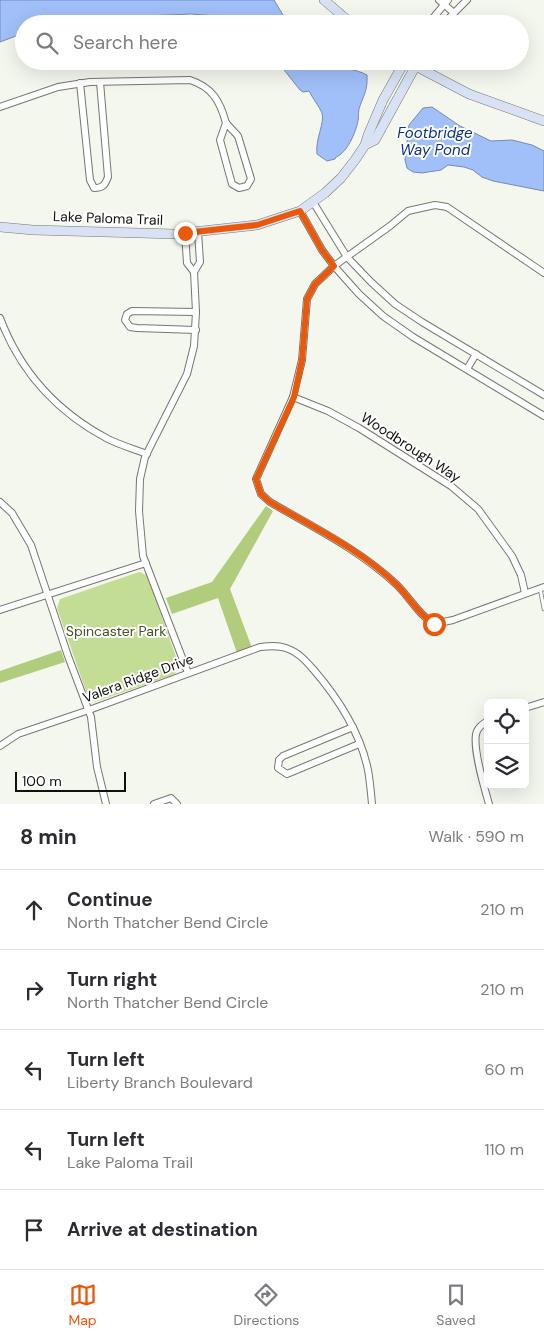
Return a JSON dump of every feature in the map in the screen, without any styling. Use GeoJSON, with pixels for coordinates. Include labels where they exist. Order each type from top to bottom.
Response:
{"type":"FeatureCollection","features":[{"type":"Feature","properties":{"kind":"street"},"geometry":{"type":"LineString","coordinates":[[324,0],[342,15]]}},
{"type":"Feature","properties":{"kind":"street"},"geometry":{"type":"LineString","coordinates":[[435,15],[444,2],[454,13],[467,0]]}},
{"type":"Feature","properties":{"kind":"street","name":"Lake Paloma Trail"},"geometry":{"type":"LineString","coordinates":[[0,227],[120,233],[185,233],[257,225],[300,211],[314,202],[341,178],[365,146],[383,100],[400,70]]}},
{"type":"Feature","properties":{"kind":"street","name":"Lake Paloma Trail"},"geometry":{"type":"LineString","coordinates":[[365,146],[375,140],[414,70]]}},
{"type":"Feature","properties":{"kind":"street"},"geometry":{"type":"LineString","coordinates":[[427,70],[469,94],[544,121]]}},
{"type":"Feature","properties":{"kind":"street"},"geometry":{"type":"LineString","coordinates":[[0,107],[58,87],[80,83],[190,80],[205,87],[218,100],[226,122],[238,136],[251,179],[247,186],[239,188],[232,184],[220,140],[226,122]]}},
{"type":"Feature","properties":{"kind":"street"},"geometry":{"type":"LineString","coordinates":[[80,83],[90,180],[94,188],[100,188],[105,184],[108,177],[100,82]]}},
{"type":"Feature","properties":{"kind":"street"},"geometry":{"type":"LineString","coordinates":[[314,202],[347,257],[395,304],[544,395]]}},
{"type":"Feature","properties":{"kind":"street"},"geometry":{"type":"LineString","coordinates":[[542,587],[452,620],[434,624],[423,618],[397,586],[354,551],[270,502],[261,494],[256,479],[294,397],[302,360],[307,299],[315,284],[334,266],[408,211],[435,205],[447,207],[544,273]]}},
{"type":"Feature","properties":{"kind":"street"},"geometry":{"type":"LineString","coordinates":[[300,211],[322,250],[334,266],[359,294],[383,316],[413,337],[544,416]]}},
{"type":"Feature","properties":{"kind":"street"},"geometry":{"type":"LineString","coordinates":[[188,673],[143,556],[139,511],[140,479],[147,454],[187,374],[196,330],[194,272],[200,262],[198,232]]}},
{"type":"Feature","properties":{"kind":"street"},"geometry":{"type":"LineString","coordinates":[[185,233],[187,263],[194,272]]}},
{"type":"Feature","properties":{"kind":"street"},"geometry":{"type":"LineString","coordinates":[[196,312],[132,311],[127,314],[125,320],[130,327],[196,330]]}},
{"type":"Feature","properties":{"kind":"street"},"geometry":{"type":"LineString","coordinates":[[0,318],[9,342],[21,362],[50,398],[77,419],[108,439],[147,454]]}},
{"type":"Feature","properties":{"kind":"street"},"geometry":{"type":"LineString","coordinates":[[467,369],[476,354]]}},
{"type":"Feature","properties":{"kind":"street","name":"Woodbrough Way"},"geometry":{"type":"LineString","coordinates":[[294,397],[328,411],[359,428],[441,478],[471,503],[478,509],[512,556],[521,575],[525,593]]}},
{"type":"Feature","properties":{"kind":"street"},"geometry":{"type":"LineString","coordinates":[[0,502],[12,513],[31,545],[89,710],[97,767],[106,804]]}},
{"type":"Feature","properties":{"kind":"street"},"geometry":{"type":"LineString","coordinates":[[0,610],[146,563]]}},
{"type":"Feature","properties":{"kind":"street","name":"Valera Ridge Drive"},"geometry":{"type":"LineString","coordinates":[[0,746],[18,734],[260,647],[274,645],[287,648],[300,655],[343,707],[352,727]]}},
{"type":"Feature","properties":{"kind":"street"},"geometry":{"type":"LineString","coordinates":[[529,707],[544,702]]}},
{"type":"Feature","properties":{"kind":"street"},"geometry":{"type":"LineString","coordinates":[[484,724],[477,730],[474,740],[488,804]]}},
{"type":"Feature","properties":{"kind":"street"},"geometry":{"type":"LineString","coordinates":[[359,744],[286,774],[278,768],[279,760],[283,756],[352,727],[359,744],[367,768],[372,804]]}},
{"type":"Feature","properties":{"kind":"street"},"geometry":{"type":"LineString","coordinates":[[154,804],[171,798],[177,804]]}},
{"type":"Feature","properties":{"kind":"lane"},"geometry":{"type":"LineString","coordinates":[[542,587],[544,609]]}},
{"type":"Feature","properties":{"kind":"green space"},"geometry":{"type":"Polygon","coordinates":[[[266,506],[273,511],[230,589],[252,648],[237,653],[218,598],[172,614],[166,598],[212,582],[266,506]]]}},
{"type":"Feature","properties":{"kind":"green space","name":"Spincaster Park"},"geometry":{"type":"Polygon","coordinates":[[[139,572],[147,575],[179,665],[175,674],[95,702],[88,697],[57,608],[60,599],[139,572]]]}},
{"type":"Feature","properties":{"kind":"green space"},"geometry":{"type":"Polygon","coordinates":[[[61,650],[65,662],[0,683],[0,671],[61,650]]]}},
{"type":"Feature","properties":{"kind":"water"},"geometry":{"type":"Polygon","coordinates":[[[0,0],[274,0],[283,15],[15,15],[15,36],[0,42],[0,0]]]}},
{"type":"Feature","properties":{"kind":"water"},"geometry":{"type":"Polygon","coordinates":[[[284,70],[354,70],[367,75],[366,89],[359,109],[355,131],[347,147],[335,159],[327,161],[317,154],[322,113],[309,91],[303,92],[284,70]]]}},
{"type":"Feature","properties":{"kind":"water","name":"Footbridge Way Pond"},"geometry":{"type":"Polygon","coordinates":[[[432,107],[460,126],[491,141],[512,140],[532,145],[544,151],[544,191],[493,181],[464,167],[448,165],[441,170],[422,173],[413,172],[407,168],[405,160],[409,125],[423,108],[432,107]]]}},
{"type":"Feature","properties":{"kind":"route"},"geometry":{"type":"LineString","coordinates":[[185,233],[257,225],[300,211],[322,250],[334,266],[315,284],[307,299],[302,360],[294,397],[256,479],[261,494],[270,502],[354,551],[397,586],[423,618],[434,624]]}}]}
